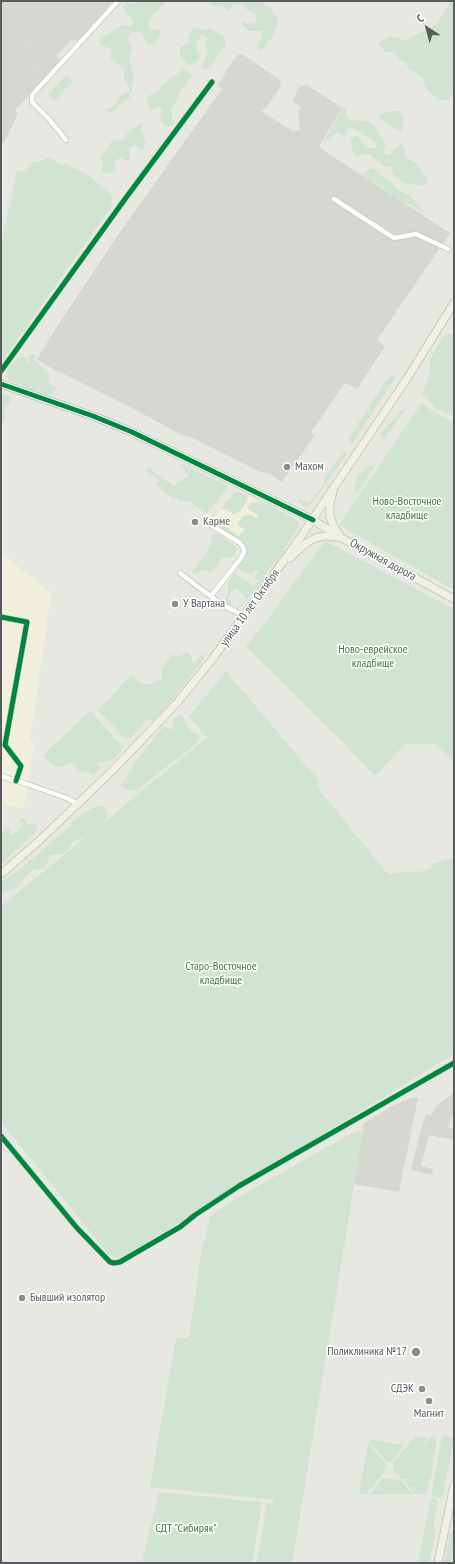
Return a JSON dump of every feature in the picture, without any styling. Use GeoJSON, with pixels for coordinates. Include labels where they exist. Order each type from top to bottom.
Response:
{"type":"FeatureCollection","features":[{"type":"Feature","properties":{"kind":"main road","name":"улица 10 лет Октября"},"geometry":{"type":"LineString","coordinates":[[1,874],[79,804],[175,705],[214,657],[245,616],[312,520],[408,377],[454,303]]}},
{"type":"Feature","properties":{"kind":"main road"},"geometry":{"type":"LineString","coordinates":[[337,482],[330,504],[330,517],[336,531],[342,538]]}},
{"type":"Feature","properties":{"kind":"main road","name":"Окружная дорога"},"geometry":{"type":"LineString","coordinates":[[312,520],[454,599]]}},
{"type":"Feature","properties":{"kind":"main road"},"geometry":{"type":"LineString","coordinates":[[282,564],[305,544],[315,538],[325,536],[342,538]]}},
{"type":"Feature","properties":{"kind":"main road"},"geometry":{"type":"LineString","coordinates":[[438,1563],[454,1485]]}},
{"type":"Feature","properties":{"kind":"street"},"geometry":{"type":"LineString","coordinates":[[66,140],[49,119],[32,102],[32,95],[118,1]]}},
{"type":"Feature","properties":{"kind":"street"},"geometry":{"type":"LineString","coordinates":[[1,371],[125,199],[212,82]]}},
{"type":"Feature","properties":{"kind":"street"},"geometry":{"type":"LineString","coordinates":[[334,199],[394,238],[416,234],[448,249]]}},
{"type":"Feature","properties":{"kind":"street"},"geometry":{"type":"LineString","coordinates":[[1,384],[93,416],[132,432],[312,520]]}},
{"type":"Feature","properties":{"kind":"street"},"geometry":{"type":"LineString","coordinates":[[211,525],[240,543],[244,552],[241,558],[211,596]]}},
{"type":"Feature","properties":{"kind":"street"},"geometry":{"type":"LineString","coordinates":[[180,573],[221,604],[245,616]]}},
{"type":"Feature","properties":{"kind":"street"},"geometry":{"type":"LineString","coordinates":[[1,617],[27,622],[5,745],[21,766],[16,780]]}},
{"type":"Feature","properties":{"kind":"street"},"geometry":{"type":"LineString","coordinates":[[1,776],[64,797],[79,804]]}},
{"type":"Feature","properties":{"kind":"street"},"geometry":{"type":"LineString","coordinates":[[1,1136],[77,1228],[110,1262],[114,1263],[120,1262],[180,1227],[195,1215],[245,1182],[454,1063]]}},
{"type":"Feature","properties":{"kind":"shaded area"},"geometry":{"type":"Polygon","coordinates":[[[1,1],[113,1],[80,38],[75,41],[71,40],[56,56],[59,59],[59,63],[15,110],[18,113],[6,139],[1,145],[1,1]]]}},
{"type":"Feature","properties":{"kind":"shaded area"},"geometry":{"type":"Polygon","coordinates":[[[242,54],[279,79],[281,86],[264,110],[261,111],[292,131],[300,130],[298,112],[301,107],[292,101],[300,86],[307,85],[342,108],[319,146],[450,233],[377,340],[383,344],[384,348],[357,389],[345,383],[311,432],[315,435],[282,482],[268,473],[261,472],[195,439],[180,434],[130,407],[51,368],[37,359],[120,232],[222,89],[217,86],[236,56],[242,54]]]}},
{"type":"Feature","properties":{"kind":"shaded area"},"geometry":{"type":"Polygon","coordinates":[[[238,492],[246,494],[259,502],[252,502],[258,515],[256,519],[243,516],[241,520],[245,530],[238,536],[226,527],[217,523],[218,520],[214,518],[233,494],[238,492]]]}},
{"type":"Feature","properties":{"kind":"shaded area"},"geometry":{"type":"Polygon","coordinates":[[[1,553],[51,593],[30,738],[34,745],[24,808],[1,804],[1,553]]]}},
{"type":"Feature","properties":{"kind":"shaded area"},"geometry":{"type":"Polygon","coordinates":[[[454,1093],[454,1112],[448,1127],[454,1129],[454,1140],[429,1135],[421,1166],[433,1169],[432,1175],[411,1170],[426,1114],[431,1116],[437,1105],[454,1093]]]}},
{"type":"Feature","properties":{"kind":"shaded area"},"geometry":{"type":"Polygon","coordinates":[[[413,1097],[418,1098],[399,1192],[354,1184],[364,1123],[394,1105],[413,1097]]]}},
{"type":"Feature","properties":{"kind":"green space"},"geometry":{"type":"Polygon","coordinates":[[[136,1],[167,1],[148,22],[151,30],[158,29],[161,30],[161,33],[154,44],[148,45],[142,34],[137,31],[130,34],[128,39],[132,49],[129,57],[134,79],[130,97],[110,113],[105,109],[109,109],[116,104],[121,95],[129,92],[129,88],[124,77],[125,69],[110,58],[113,52],[110,48],[102,46],[99,41],[121,25],[131,26],[133,24],[131,18],[122,7],[127,3],[133,4],[136,1]]]}},
{"type":"Feature","properties":{"kind":"green space"},"geometry":{"type":"Polygon","coordinates":[[[206,1],[260,1],[271,8],[278,20],[273,37],[266,43],[265,48],[259,50],[257,45],[262,38],[263,33],[261,31],[249,31],[242,25],[244,21],[249,24],[255,23],[257,21],[255,15],[239,4],[231,6],[230,12],[222,6],[213,6],[206,1]]]}},
{"type":"Feature","properties":{"kind":"green space"},"geometry":{"type":"Polygon","coordinates":[[[450,1],[454,1],[454,90],[452,96],[447,100],[441,101],[426,89],[422,77],[409,69],[405,62],[398,59],[395,51],[386,52],[378,44],[378,42],[390,37],[395,37],[406,41],[429,29],[436,24],[450,1]]]}},
{"type":"Feature","properties":{"kind":"green space"},"geometry":{"type":"Polygon","coordinates":[[[199,28],[214,31],[224,37],[225,40],[225,45],[211,66],[203,70],[202,67],[208,51],[204,43],[208,39],[204,34],[201,35],[196,45],[200,56],[197,62],[188,65],[179,54],[181,47],[189,43],[188,37],[193,29],[199,28]]]}},
{"type":"Feature","properties":{"kind":"green space"},"geometry":{"type":"Polygon","coordinates":[[[185,70],[192,75],[181,91],[171,111],[174,125],[165,127],[160,120],[162,108],[159,106],[151,110],[146,99],[150,95],[157,92],[169,79],[185,70]]]}},
{"type":"Feature","properties":{"kind":"green space"},"geometry":{"type":"Polygon","coordinates":[[[66,75],[73,81],[54,101],[48,95],[66,75]]]}},
{"type":"Feature","properties":{"kind":"green space"},"geometry":{"type":"Polygon","coordinates":[[[343,107],[346,108],[347,117],[352,121],[360,120],[371,122],[386,145],[384,151],[385,154],[390,155],[400,144],[403,144],[407,158],[417,163],[427,177],[425,185],[406,184],[393,175],[391,167],[383,166],[380,161],[374,160],[370,154],[355,156],[350,139],[355,136],[357,136],[370,148],[376,148],[377,146],[361,132],[353,128],[347,130],[345,136],[336,133],[323,143],[343,107]]]}},
{"type":"Feature","properties":{"kind":"green space"},"geometry":{"type":"Polygon","coordinates":[[[400,111],[403,119],[403,127],[401,132],[379,118],[379,115],[381,114],[400,111]]]}},
{"type":"Feature","properties":{"kind":"green space"},"geometry":{"type":"Polygon","coordinates":[[[143,124],[141,129],[146,142],[144,148],[141,149],[136,145],[131,147],[129,149],[129,160],[126,161],[121,158],[118,159],[114,164],[116,170],[107,174],[102,171],[103,162],[101,157],[111,142],[117,140],[122,141],[130,130],[143,124]]]}},
{"type":"Feature","properties":{"kind":"green space"},"geometry":{"type":"Polygon","coordinates":[[[50,157],[59,164],[62,165],[66,163],[70,167],[89,176],[110,193],[112,199],[111,207],[1,363],[1,247],[17,170],[23,172],[33,162],[41,161],[50,157]]]}},
{"type":"Feature","properties":{"kind":"green space"},"geometry":{"type":"Polygon","coordinates":[[[372,168],[391,182],[397,189],[409,195],[421,208],[423,214],[410,204],[405,203],[364,176],[363,174],[367,170],[372,168]]]}},
{"type":"Feature","properties":{"kind":"green space"},"geometry":{"type":"Polygon","coordinates":[[[448,334],[454,336],[454,413],[452,416],[436,409],[422,394],[430,372],[430,359],[442,338],[448,334]]]}},
{"type":"Feature","properties":{"kind":"green space"},"geometry":{"type":"Polygon","coordinates":[[[33,353],[36,355],[34,359],[36,362],[48,372],[48,381],[51,385],[55,385],[56,390],[52,394],[44,396],[41,392],[30,390],[22,385],[8,380],[7,376],[9,366],[18,358],[24,356],[27,361],[25,363],[27,364],[29,361],[28,356],[33,353]]]}},
{"type":"Feature","properties":{"kind":"green space"},"geometry":{"type":"Polygon","coordinates":[[[393,375],[396,377],[352,444],[349,443],[352,433],[387,379],[393,375]]]}},
{"type":"Feature","properties":{"kind":"green space"},"geometry":{"type":"Polygon","coordinates":[[[1,394],[11,396],[11,402],[6,406],[4,411],[5,418],[1,428],[1,394]]]}},
{"type":"Feature","properties":{"kind":"green space","name":"Ново-Восточное кладбище"},"geometry":{"type":"Polygon","coordinates":[[[421,404],[451,421],[454,417],[454,590],[339,525],[421,404]]]}},
{"type":"Feature","properties":{"kind":"green space"},"geometry":{"type":"Polygon","coordinates":[[[402,410],[405,410],[384,439],[381,435],[382,432],[402,410]]]}},
{"type":"Feature","properties":{"kind":"green space"},"geometry":{"type":"Polygon","coordinates":[[[346,451],[346,455],[315,500],[310,505],[305,506],[301,504],[298,500],[300,499],[309,503],[324,484],[324,479],[335,463],[346,451]]]}},
{"type":"Feature","properties":{"kind":"green space"},"geometry":{"type":"Polygon","coordinates":[[[178,462],[227,485],[228,487],[206,514],[188,500],[186,502],[183,500],[181,502],[175,497],[173,499],[156,485],[160,481],[146,470],[148,467],[173,486],[189,475],[178,462]]]}},
{"type":"Feature","properties":{"kind":"green space"},"geometry":{"type":"Polygon","coordinates":[[[376,464],[357,494],[354,486],[359,474],[370,466],[376,464]]]}},
{"type":"Feature","properties":{"kind":"green space"},"geometry":{"type":"Polygon","coordinates":[[[238,492],[246,494],[248,498],[240,512],[234,514],[222,508],[233,494],[238,492]]]}},
{"type":"Feature","properties":{"kind":"green space"},"geometry":{"type":"Polygon","coordinates":[[[259,502],[267,504],[295,519],[298,522],[299,527],[277,561],[268,569],[266,576],[256,590],[241,607],[237,608],[245,600],[245,596],[235,588],[228,598],[233,603],[229,605],[225,601],[229,589],[227,586],[232,576],[235,573],[254,586],[258,580],[254,578],[258,571],[255,569],[251,575],[239,570],[237,567],[246,555],[246,545],[211,521],[214,518],[218,520],[217,523],[226,527],[238,536],[245,530],[237,524],[243,516],[251,515],[256,518],[258,515],[249,510],[248,506],[250,503],[259,502]]]}},
{"type":"Feature","properties":{"kind":"green space"},"geometry":{"type":"Polygon","coordinates":[[[219,534],[235,546],[237,549],[235,555],[229,558],[222,558],[211,572],[203,570],[195,574],[192,573],[209,548],[212,536],[219,534]]]}},
{"type":"Feature","properties":{"kind":"green space","name":"Ново-еврейское кладбище"},"geometry":{"type":"Polygon","coordinates":[[[325,541],[454,609],[454,763],[435,744],[405,744],[375,776],[350,751],[349,748],[246,647],[325,541]]]}},
{"type":"Feature","properties":{"kind":"green space"},"geometry":{"type":"Polygon","coordinates":[[[186,653],[190,653],[193,664],[202,654],[205,657],[172,700],[153,721],[149,719],[146,720],[133,736],[125,739],[98,710],[131,675],[141,683],[150,684],[162,679],[162,668],[172,655],[176,655],[178,657],[186,653]]]}},
{"type":"Feature","properties":{"kind":"green space","name":"Старо-Восточное кладбище"},"geometry":{"type":"Polygon","coordinates":[[[226,671],[319,781],[317,784],[319,789],[385,871],[390,874],[412,871],[413,873],[432,869],[431,864],[454,858],[454,1054],[120,1259],[109,1255],[1,1122],[1,906],[85,838],[72,842],[69,849],[63,854],[51,855],[45,868],[33,870],[25,877],[16,889],[9,890],[1,896],[1,881],[20,869],[68,828],[73,821],[94,807],[101,806],[105,808],[108,817],[103,824],[207,738],[189,717],[226,671]]]}},
{"type":"Feature","properties":{"kind":"green space"},"geometry":{"type":"Polygon","coordinates":[[[90,711],[123,747],[121,752],[110,761],[98,763],[100,769],[93,776],[88,771],[82,774],[75,765],[70,763],[61,767],[55,767],[43,755],[90,711]]]}},
{"type":"Feature","properties":{"kind":"green space"},"geometry":{"type":"Polygon","coordinates":[[[180,715],[190,730],[198,735],[199,738],[196,744],[135,791],[125,789],[121,785],[133,769],[132,766],[164,726],[173,729],[174,719],[180,715]]]}},
{"type":"Feature","properties":{"kind":"green space"},"geometry":{"type":"Polygon","coordinates":[[[23,817],[27,824],[33,823],[37,826],[37,831],[1,864],[1,833],[9,827],[9,835],[13,834],[21,828],[22,826],[19,820],[23,817]]]}},
{"type":"Feature","properties":{"kind":"green space"},"geometry":{"type":"Polygon","coordinates":[[[356,1131],[363,1131],[292,1563],[257,1563],[267,1503],[273,1504],[273,1500],[150,1487],[176,1338],[189,1338],[203,1241],[205,1241],[210,1216],[238,1197],[356,1131]]]}},
{"type":"Feature","properties":{"kind":"green space"},"geometry":{"type":"Polygon","coordinates":[[[442,1435],[454,1438],[454,1440],[442,1499],[431,1496],[442,1435]]]}},
{"type":"Feature","properties":{"kind":"green space"},"geometry":{"type":"Polygon","coordinates":[[[415,1436],[426,1438],[425,1446],[429,1438],[432,1437],[437,1441],[433,1469],[426,1495],[415,1494],[403,1480],[415,1480],[401,1479],[393,1470],[393,1463],[415,1436]]]}},
{"type":"Feature","properties":{"kind":"green space"},"geometry":{"type":"Polygon","coordinates":[[[369,1439],[404,1445],[391,1462],[387,1462],[371,1444],[369,1439]]]}},
{"type":"Feature","properties":{"kind":"green space"},"geometry":{"type":"Polygon","coordinates":[[[368,1443],[386,1464],[386,1469],[367,1494],[359,1494],[368,1443]]]}},
{"type":"Feature","properties":{"kind":"green space"},"geometry":{"type":"Polygon","coordinates":[[[383,1478],[400,1480],[414,1495],[369,1495],[383,1478]]]}},
{"type":"Feature","properties":{"kind":"green space","name":"СДТ \"Сибиряк\""},"geometry":{"type":"Polygon","coordinates":[[[159,1492],[262,1502],[252,1563],[142,1563],[159,1492]]]}},
{"type":"Feature","properties":{"kind":"green space"},"geometry":{"type":"Polygon","coordinates":[[[431,1498],[438,1500],[433,1528],[436,1529],[429,1563],[418,1563],[431,1498]]]}},
{"type":"Feature","properties":{"kind":"green space"},"geometry":{"type":"Polygon","coordinates":[[[453,1531],[454,1547],[451,1563],[444,1563],[450,1534],[453,1531]]]}},
{"type":"Feature","properties":{"kind":"railway"},"geometry":{"type":"LineString","coordinates":[[1,236],[33,82],[31,48],[24,25],[12,1]]}},
{"type":"Feature","properties":{"kind":"railway"},"geometry":{"type":"LineString","coordinates":[[79,1563],[147,1292],[156,1273],[168,1255],[195,1221],[243,1186],[454,1066]]}},
{"type":"Feature","properties":{"kind":"railway"},"geometry":{"type":"LineString","coordinates":[[1,1143],[59,1217],[75,1245],[80,1258],[99,1328],[108,1378],[107,1422],[103,1444]]}},
{"type":"Feature","properties":{"kind":"cycle path"},"geometry":{"type":"LineString","coordinates":[[1,371],[125,199],[212,82]]}},
{"type":"Feature","properties":{"kind":"cycle path"},"geometry":{"type":"LineString","coordinates":[[1,384],[93,416],[132,432],[313,520]]}},
{"type":"Feature","properties":{"kind":"cycle path"},"geometry":{"type":"LineString","coordinates":[[1,617],[27,622],[5,745],[21,766],[16,781]]}},
{"type":"Feature","properties":{"kind":"cycle path"},"geometry":{"type":"LineString","coordinates":[[1,1136],[77,1228],[110,1262],[114,1263],[120,1262],[180,1227],[195,1215],[239,1186],[454,1063]]}},
{"type":"Feature","properties":{"kind":"place","name":"Махом"},"geometry":{"type":"Point","coordinates":[287,467]}},
{"type":"Feature","properties":{"kind":"place","name":"Карме"},"geometry":{"type":"Point","coordinates":[195,522]}},
{"type":"Feature","properties":{"kind":"place","name":"У Вартана"},"geometry":{"type":"Point","coordinates":[175,604]}},
{"type":"Feature","properties":{"kind":"place","name":"Бывший изолятор"},"geometry":{"type":"Point","coordinates":[22,1298]}},
{"type":"Feature","properties":{"kind":"place","name":"Поликлиника №17"},"geometry":{"type":"Point","coordinates":[416,1352]}},
{"type":"Feature","properties":{"kind":"place","name":"СДЭК"},"geometry":{"type":"Point","coordinates":[422,1389]}},
{"type":"Feature","properties":{"kind":"place","name":"Магнит"},"geometry":{"type":"Point","coordinates":[429,1401]}}]}
